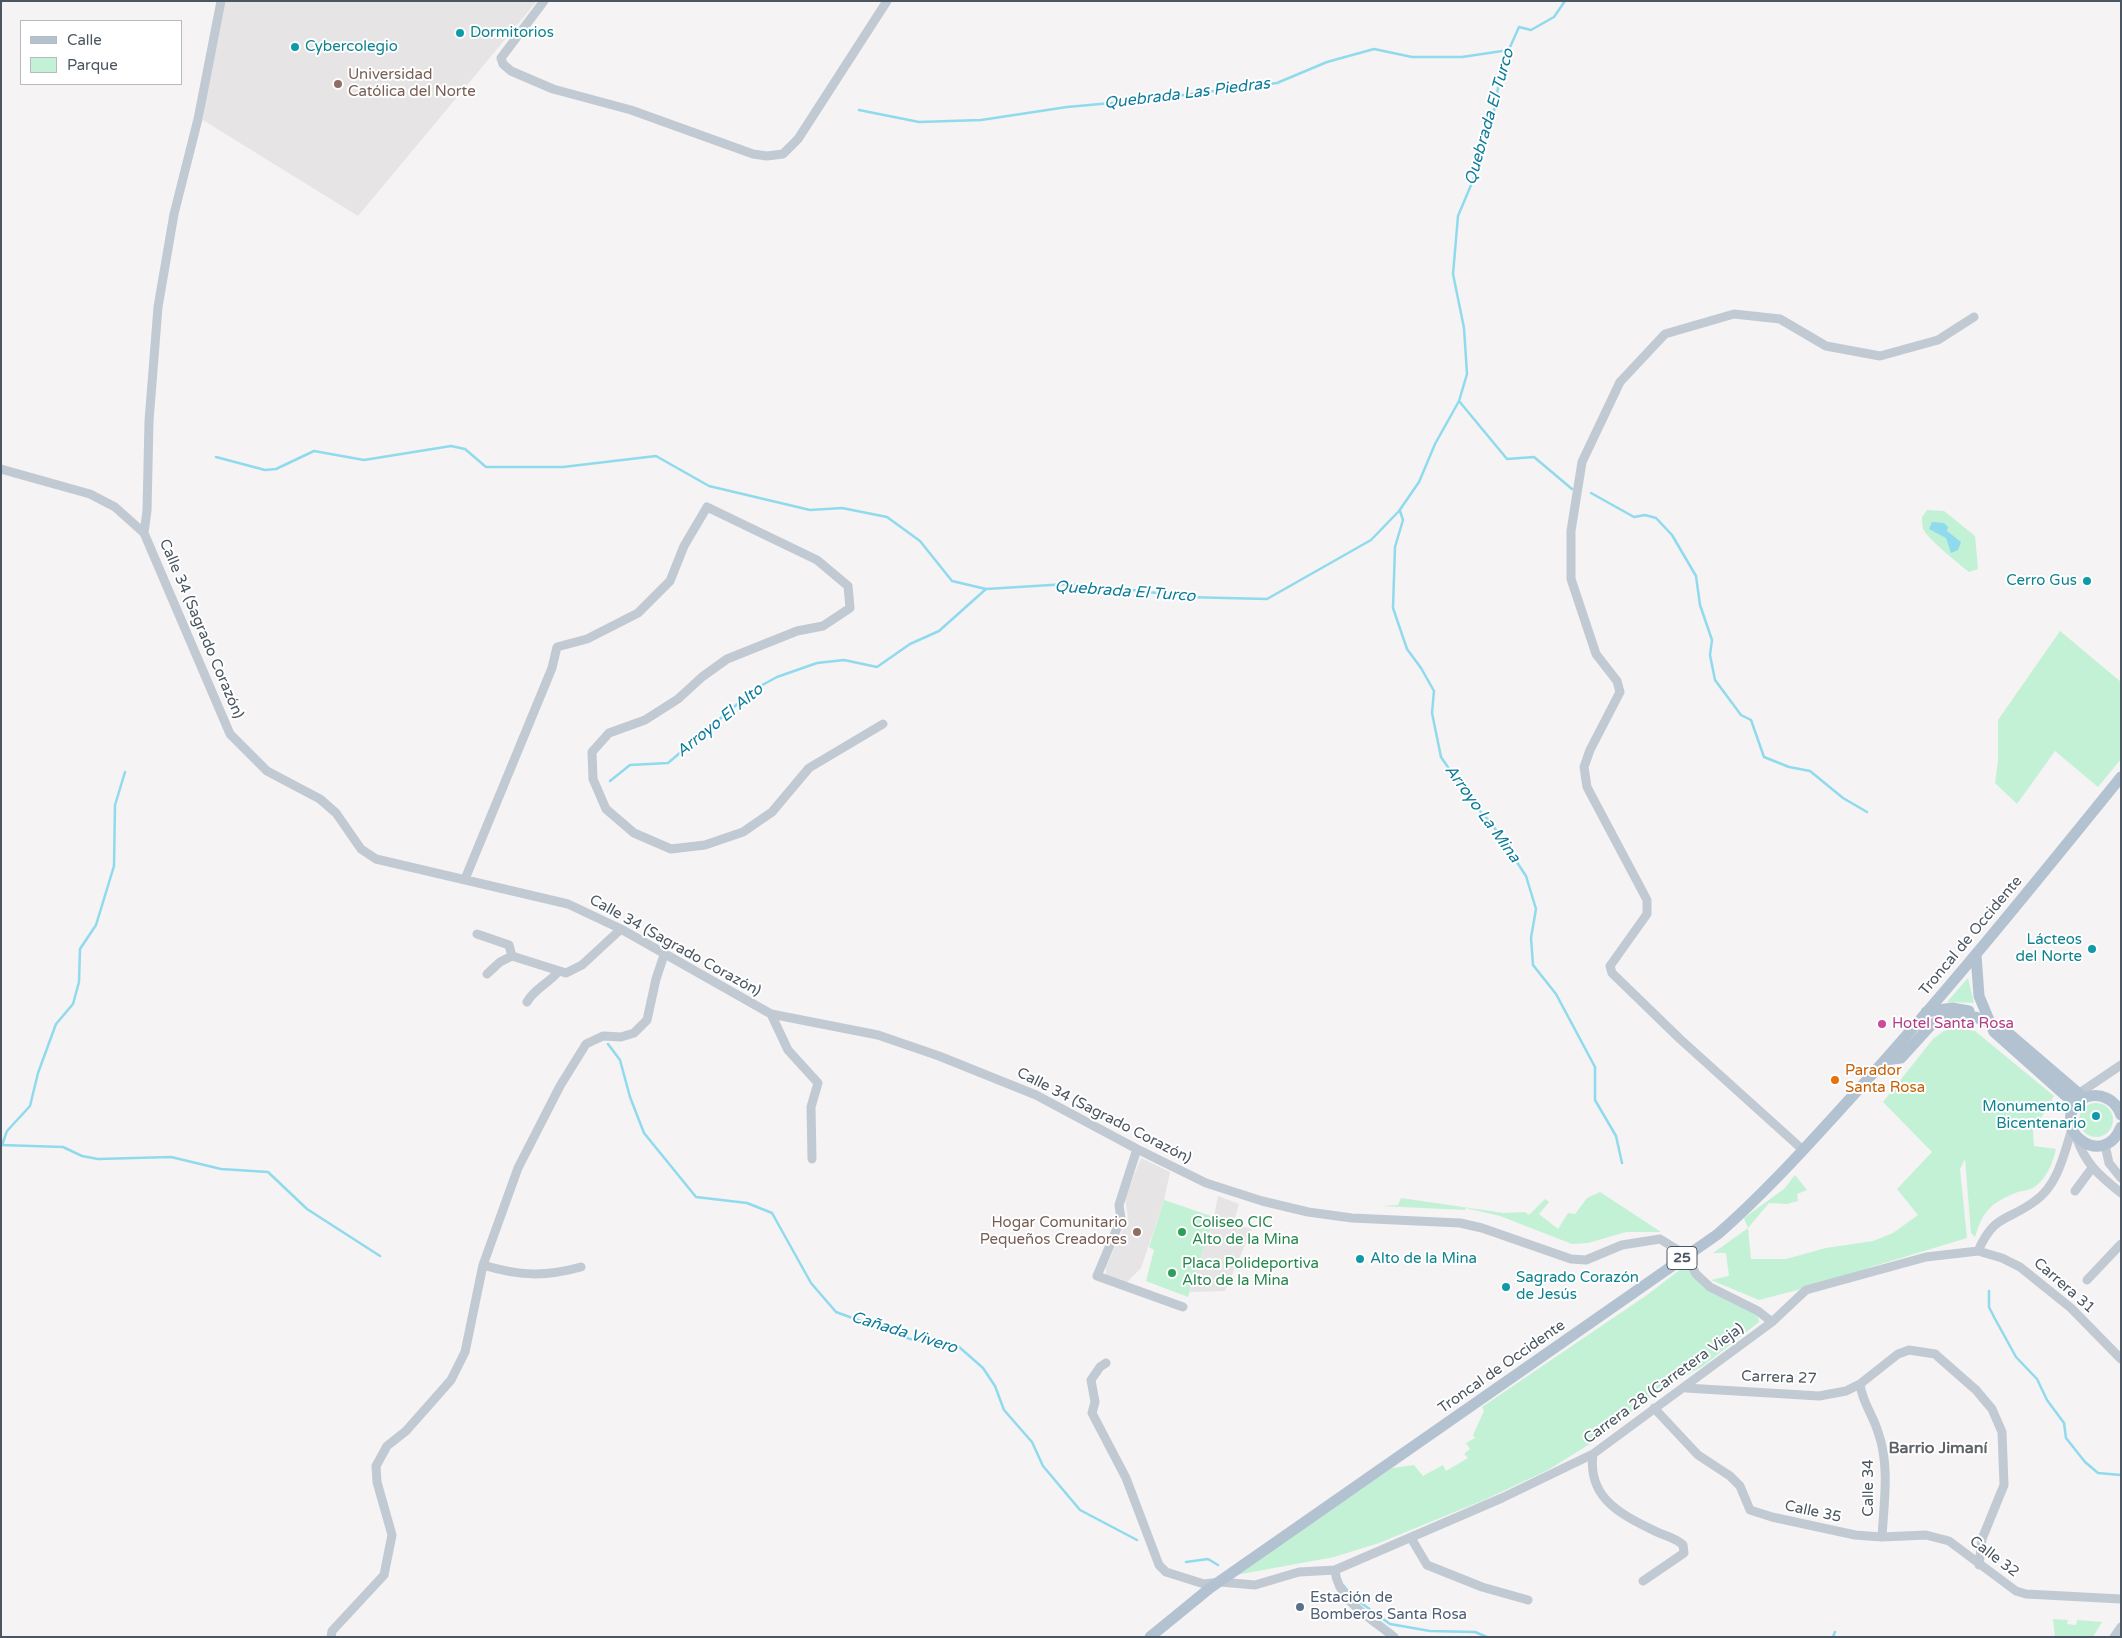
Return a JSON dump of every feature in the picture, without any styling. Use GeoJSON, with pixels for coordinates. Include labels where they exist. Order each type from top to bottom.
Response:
{"type":"FeatureCollection","features":[{"type":"Feature","properties":{"kind":"main road","name":"Troncal de Occidente"},"geometry":{"type":"LineString","coordinates":[[1150,1637],[1220,1582],[1718,1234],[1759,1198],[1885,1060],[1976,955],[2121,777]]}},
{"type":"Feature","properties":{"kind":"main road"},"geometry":{"type":"LineString","coordinates":[[1976,955],[1976,982],[1988,1022]]}},
{"type":"Feature","properties":{"kind":"main road"},"geometry":{"type":"LineString","coordinates":[[1926,1012],[1952,1008],[1977,1014],[1988,1022]]}},
{"type":"Feature","properties":{"kind":"main road"},"geometry":{"type":"LineString","coordinates":[[1885,1060],[1902,1058],[1931,1025],[1940,1020],[1965,1015],[2000,1026],[2079,1099]]}},
{"type":"Feature","properties":{"kind":"main road"},"geometry":{"type":"LineString","coordinates":[[2121,1115],[2118,1107],[2108,1098],[2095,1095],[2079,1099],[2072,1113],[2074,1133],[2086,1144],[2114,1141],[2121,1127]]}},
{"type":"Feature","properties":{"kind":"street","name":"Calle 34 (Sagrado Corazón)"},"geometry":{"type":"LineString","coordinates":[[220,1],[198,119],[174,214],[158,307],[149,421],[147,511],[144,532],[230,734],[267,771],[320,799],[336,813],[361,849],[376,859],[568,904],[621,929],[664,956],[771,1014],[878,1035],[939,1056],[1036,1094],[1137,1149],[1206,1183],[1289,1209],[1352,1218],[1460,1224],[1482,1228],[1571,1259],[1586,1260],[1622,1245],[1660,1239],[1686,1255]]}},
{"type":"Feature","properties":{"kind":"street"},"geometry":{"type":"LineString","coordinates":[[544,1],[501,58],[503,64],[511,71],[553,89],[631,110],[721,144],[767,156],[783,154],[798,140],[887,1]]}},
{"type":"Feature","properties":{"kind":"street"},"geometry":{"type":"LineString","coordinates":[[1803,1150],[1680,1039],[1612,973],[1610,966],[1647,914],[1648,909],[1647,900],[1587,787],[1584,767],[1590,750],[1620,692],[1617,681],[1596,654],[1571,579],[1571,531],[1582,462],[1620,382],[1665,334],[1674,330],[1734,314],[1780,319],[1826,346],[1880,356],[1938,340],[1974,317]]}},
{"type":"Feature","properties":{"kind":"street"},"geometry":{"type":"LineString","coordinates":[[1,469],[90,494],[115,508],[144,532]]}},
{"type":"Feature","properties":{"kind":"street"},"geometry":{"type":"LineString","coordinates":[[465,879],[552,668],[557,647],[587,639],[638,613],[670,581],[684,546],[707,507],[817,560],[848,586],[850,608],[823,626],[797,631],[727,658],[678,699],[645,720],[609,733],[592,752],[593,779],[606,810],[634,834],[671,849],[705,845],[743,832],[772,812],[809,768],[883,724]]}},
{"type":"Feature","properties":{"kind":"street"},"geometry":{"type":"LineString","coordinates":[[487,974],[500,962],[512,956],[566,973],[582,965],[621,929]]}},
{"type":"Feature","properties":{"kind":"street"},"geometry":{"type":"LineString","coordinates":[[477,934],[508,945],[512,956]]}},
{"type":"Feature","properties":{"kind":"street"},"geometry":{"type":"LineString","coordinates":[[331,1637],[332,1631],[384,1575],[392,1535],[377,1482],[376,1466],[386,1446],[406,1431],[451,1380],[465,1352],[483,1265],[518,1168],[576,1056],[586,1044],[603,1036],[621,1037],[634,1033],[647,1020],[656,979],[664,956]]}},
{"type":"Feature","properties":{"kind":"street"},"geometry":{"type":"LineString","coordinates":[[527,1002],[531,995],[551,980],[558,972]]}},
{"type":"Feature","properties":{"kind":"street"},"geometry":{"type":"LineString","coordinates":[[771,1014],[788,1050],[818,1083],[812,1107],[812,1159]]}},
{"type":"Feature","properties":{"kind":"street"},"geometry":{"type":"LineString","coordinates":[[2079,1099],[2121,1065]]}},
{"type":"Feature","properties":{"kind":"street"},"geometry":{"type":"LineString","coordinates":[[2074,1133],[2082,1154],[2092,1168],[2121,1193]]}},
{"type":"Feature","properties":{"kind":"street"},"geometry":{"type":"LineString","coordinates":[[1978,1250],[1990,1228],[2036,1201],[2046,1191],[2061,1164],[2074,1133]]}},
{"type":"Feature","properties":{"kind":"street"},"geometry":{"type":"LineString","coordinates":[[2114,1141],[2109,1163],[2121,1178]]}},
{"type":"Feature","properties":{"kind":"street"},"geometry":{"type":"LineString","coordinates":[[1137,1149],[1118,1205],[1121,1219],[1097,1276],[1183,1308]]}},
{"type":"Feature","properties":{"kind":"street"},"geometry":{"type":"LineString","coordinates":[[2075,1191],[2092,1168]]}},
{"type":"Feature","properties":{"kind":"street"},"geometry":{"type":"LineString","coordinates":[[2087,1280],[2121,1244]]}},
{"type":"Feature","properties":{"kind":"street","name":"Carrera 28 (Carretera Vieja)"},"geometry":{"type":"LineString","coordinates":[[1106,1363],[1100,1367],[1091,1380],[1095,1402],[1092,1413],[1126,1478],[1159,1565],[1166,1572],[1204,1584],[1220,1582],[1255,1585],[1299,1572],[1335,1570],[1411,1538],[1593,1454],[1654,1408],[1686,1388],[1772,1322],[1806,1290],[1926,1257],[1978,1250]]}},
{"type":"Feature","properties":{"kind":"street","name":"Carrera 31"},"geometry":{"type":"LineString","coordinates":[[1978,1250],[2002,1258],[2020,1267],[2071,1308],[2121,1359]]}},
{"type":"Feature","properties":{"kind":"street"},"geometry":{"type":"LineString","coordinates":[[1686,1255],[1696,1274],[1710,1287],[1758,1311],[1772,1322]]}},
{"type":"Feature","properties":{"kind":"street"},"geometry":{"type":"LineString","coordinates":[[483,1265],[502,1271],[532,1275],[551,1275],[581,1267]]}},
{"type":"Feature","properties":{"kind":"street","name":"Carrera 27"},"geometry":{"type":"LineString","coordinates":[[1686,1388],[1818,1396],[1846,1391],[1860,1384],[1898,1354],[1909,1350],[1935,1354],[1976,1390],[1992,1409],[2002,1432],[2004,1485],[1982,1539],[1979,1565]]}},
{"type":"Feature","properties":{"kind":"street","name":"Calle 34"},"geometry":{"type":"LineString","coordinates":[[1860,1384],[1861,1394],[1878,1432],[1886,1464],[1882,1537]]}},
{"type":"Feature","properties":{"kind":"street","name":"Calle 35"},"geometry":{"type":"LineString","coordinates":[[1654,1408],[1698,1455],[1730,1476],[1740,1486],[1750,1510],[1772,1517],[1855,1535],[1882,1537]]}},
{"type":"Feature","properties":{"kind":"street"},"geometry":{"type":"LineString","coordinates":[[1593,1454],[1592,1466],[1599,1492],[1625,1517],[1683,1545],[1684,1552],[1643,1581]]}},
{"type":"Feature","properties":{"kind":"street","name":"Calle 32"},"geometry":{"type":"LineString","coordinates":[[1882,1537],[1926,1534],[1949,1541],[2016,1591],[2026,1594],[2121,1599]]}},
{"type":"Feature","properties":{"kind":"street"},"geometry":{"type":"LineString","coordinates":[[1411,1538],[1427,1565],[1482,1587],[1528,1600]]}},
{"type":"Feature","properties":{"kind":"street"},"geometry":{"type":"LineString","coordinates":[[1335,1570],[1336,1581],[1342,1593],[1394,1637]]}},
{"type":"Feature","properties":{"kind":"street"},"geometry":{"type":"LineString","coordinates":[[2114,1637],[2121,1627]]}},
{"type":"Feature","properties":{"kind":"shaded area","name":"Universidad Católica del Norte"},"geometry":{"type":"Polygon","coordinates":[[[219,1],[537,1],[358,216],[203,120],[213,32],[219,1]]]}},
{"type":"Feature","properties":{"kind":"shaded area","name":"Hogar Comunitario Pequeños Creadores"},"geometry":{"type":"Polygon","coordinates":[[[1141,1158],[1170,1172],[1164,1200],[1141,1268],[1124,1285],[1106,1276],[1106,1267],[1128,1218],[1125,1198],[1141,1158]]]}},
{"type":"Feature","properties":{"kind":"shaded area"},"geometry":{"type":"Polygon","coordinates":[[[1218,1196],[1239,1204],[1233,1224],[1252,1229],[1225,1291],[1190,1292],[1214,1217],[1218,1196]]]}},
{"type":"Feature","properties":{"kind":"green space"},"geometry":{"type":"Polygon","coordinates":[[[1927,510],[1944,511],[1975,536],[1978,569],[1969,572],[1931,539],[1923,529],[1922,517],[1927,510]]]}},
{"type":"Feature","properties":{"kind":"green space"},"geometry":{"type":"Polygon","coordinates":[[[2060,631],[2121,682],[2121,759],[2098,787],[2055,751],[2017,804],[1995,783],[1998,761],[1998,720],[2060,631]]]}},
{"type":"Feature","properties":{"kind":"green space"},"geometry":{"type":"Polygon","coordinates":[[[1968,978],[1974,1003],[1947,1002],[1968,978]]]}},
{"type":"Feature","properties":{"kind":"green space"},"geometry":{"type":"Polygon","coordinates":[[[1956,1028],[1975,1031],[2054,1096],[2033,1131],[2034,1146],[2056,1149],[2048,1171],[2038,1185],[2001,1199],[1990,1208],[1981,1220],[1975,1237],[1971,1233],[1965,1159],[1960,1169],[1967,1238],[1871,1267],[1843,1278],[1759,1300],[1711,1280],[1729,1276],[1726,1253],[1713,1253],[1748,1228],[1751,1259],[1786,1259],[1826,1248],[1873,1241],[1893,1233],[1918,1215],[1897,1189],[1932,1152],[1883,1102],[1933,1039],[1944,1031],[1956,1028]]]}},
{"type":"Feature","properties":{"kind":"green space"},"geometry":{"type":"Polygon","coordinates":[[[2096,1103],[2103,1104],[2108,1108],[2112,1113],[2112,1127],[2108,1132],[2103,1136],[2096,1137],[2089,1136],[2084,1132],[2080,1127],[2079,1120],[2080,1113],[2084,1108],[2089,1104],[2096,1103]]]}},
{"type":"Feature","properties":{"kind":"green space"},"geometry":{"type":"Polygon","coordinates":[[[1795,1175],[1807,1190],[1797,1194],[1798,1201],[1787,1204],[1769,1203],[1748,1228],[1744,1218],[1784,1189],[1795,1175]]]}},
{"type":"Feature","properties":{"kind":"green space"},"geometry":{"type":"Polygon","coordinates":[[[1600,1192],[1661,1232],[1626,1232],[1588,1243],[1572,1244],[1500,1216],[1466,1208],[1465,1210],[1381,1206],[1398,1205],[1401,1198],[1504,1213],[1525,1212],[1529,1215],[1545,1199],[1549,1202],[1539,1214],[1558,1229],[1568,1213],[1575,1214],[1587,1198],[1600,1192]]]}},
{"type":"Feature","properties":{"kind":"green space","name":"Coliseo CIC Alto de la Mina"},"geometry":{"type":"Polygon","coordinates":[[[1164,1200],[1214,1217],[1188,1297],[1146,1281],[1154,1250],[1149,1247],[1164,1200]]]}},
{"type":"Feature","properties":{"kind":"green space"},"geometry":{"type":"Polygon","coordinates":[[[1690,1262],[1696,1274],[1757,1314],[1759,1322],[1703,1366],[1661,1389],[1593,1442],[1548,1470],[1484,1500],[1379,1543],[1334,1557],[1236,1575],[1392,1468],[1414,1465],[1423,1476],[1443,1465],[1446,1471],[1468,1458],[1464,1454],[1470,1449],[1466,1443],[1475,1438],[1473,1435],[1484,1411],[1482,1407],[1647,1295],[1690,1262]]]}},
{"type":"Feature","properties":{"kind":"green space"},"geometry":{"type":"Polygon","coordinates":[[[2053,1619],[2068,1620],[2067,1624],[2076,1625],[2077,1620],[2102,1622],[2093,1637],[2055,1637],[2053,1619]]]}},
{"type":"Feature","properties":{"kind":"water"},"geometry":{"type":"Polygon","coordinates":[[[1932,522],[1944,523],[1948,527],[1947,531],[1961,542],[1958,550],[1951,553],[1946,538],[1929,529],[1932,522]]]}},
{"type":"Feature","properties":{"kind":"waterway","name":"Quebrada El Turco"},"geometry":{"type":"LineString","coordinates":[[216,457],[265,470],[276,469],[314,451],[364,460],[451,446],[465,449],[486,467],[563,467],[656,456],[709,486],[810,510],[842,508],[887,517],[920,541],[952,581],[986,589],[1067,584],[1185,597],[1267,599],[1371,540],[1399,511],[1419,482],[1435,444],[1459,401],[1467,374],[1464,328],[1453,274],[1458,216],[1479,166],[1494,111],[1502,65],[1519,27],[1531,30],[1554,17],[1565,1]]}},
{"type":"Feature","properties":{"kind":"waterway","name":"Quebrada Las Piedras"},"geometry":{"type":"LineString","coordinates":[[859,110],[919,122],[981,120],[1067,107],[1145,100],[1277,83],[1327,62],[1374,49],[1412,57],[1462,57],[1509,50]]}},
{"type":"Feature","properties":{"kind":"waterway"},"geometry":{"type":"LineString","coordinates":[[1459,401],[1507,459],[1534,457],[1572,489]]}},
{"type":"Feature","properties":{"kind":"waterway"},"geometry":{"type":"LineString","coordinates":[[1591,493],[1634,517],[1645,515],[1656,518],[1672,535],[1696,576],[1700,605],[1712,640],[1710,655],[1715,680],[1741,715],[1751,720],[1764,757],[1789,767],[1810,771],[1843,798],[1867,812]]}},
{"type":"Feature","properties":{"kind":"waterway","name":"Arroyo La Mina"},"geometry":{"type":"LineString","coordinates":[[1400,511],[1403,520],[1395,547],[1393,608],[1407,649],[1421,668],[1434,691],[1432,713],[1441,757],[1471,801],[1492,824],[1526,876],[1536,909],[1531,938],[1533,965],[1556,994],[1595,1067],[1595,1100],[1616,1136],[1622,1163]]}},
{"type":"Feature","properties":{"kind":"waterway","name":"Arroyo El Alto"},"geometry":{"type":"LineString","coordinates":[[610,781],[630,765],[668,763],[755,689],[777,677],[817,663],[844,660],[877,667],[910,644],[939,631],[986,589]]}},
{"type":"Feature","properties":{"kind":"waterway"},"geometry":{"type":"LineString","coordinates":[[2,1145],[7,1131],[30,1106],[38,1073],[56,1024],[73,1004],[79,982],[80,949],[96,925],[114,866],[115,805],[125,772]]}},
{"type":"Feature","properties":{"kind":"waterway","name":"Cañada Vivero"},"geometry":{"type":"LineString","coordinates":[[608,1044],[620,1060],[630,1097],[644,1133],[696,1197],[747,1203],[772,1213],[811,1283],[836,1312],[910,1339],[958,1346],[983,1368],[995,1386],[1004,1410],[1032,1442],[1043,1466],[1080,1510],[1137,1540]]}},
{"type":"Feature","properties":{"kind":"waterway"},"geometry":{"type":"LineString","coordinates":[[1,1145],[63,1147],[82,1156],[98,1159],[171,1157],[221,1169],[268,1172],[307,1209],[380,1256]]}},
{"type":"Feature","properties":{"kind":"waterway"},"geometry":{"type":"LineString","coordinates":[[1989,1291],[1989,1307],[1994,1317],[2016,1357],[2037,1379],[2047,1400],[2064,1423],[2066,1438],[2085,1462],[2098,1473],[2121,1475]]}},
{"type":"Feature","properties":{"kind":"waterway"},"geometry":{"type":"LineString","coordinates":[[1186,1562],[1208,1559],[1218,1565]]}},
{"type":"Feature","properties":{"kind":"waterway"},"geometry":{"type":"LineString","coordinates":[[1343,1585],[1353,1597],[1390,1624],[1430,1631],[1475,1632],[1487,1637]]}},
{"type":"Feature","properties":{"kind":"waterway"},"geometry":{"type":"LineString","coordinates":[[1833,1637],[1835,1632]]}},
{"type":"Feature","properties":{"kind":"place","name":"Dormitorios"},"geometry":{"type":"Point","coordinates":[460,33]}},
{"type":"Feature","properties":{"kind":"place","name":"Cybercolegio"},"geometry":{"type":"Point","coordinates":[295,47]}},
{"type":"Feature","properties":{"kind":"place","name":"Universidad Católica del Norte"},"geometry":{"type":"Point","coordinates":[338,84]}},
{"type":"Feature","properties":{"kind":"place","name":"Cerro Gus"},"geometry":{"type":"Point","coordinates":[2087,581]}},
{"type":"Feature","properties":{"kind":"place","name":"Lácteos del Norte"},"geometry":{"type":"Point","coordinates":[2092,949]}},
{"type":"Feature","properties":{"kind":"place","name":"Hotel Santa Rosa"},"geometry":{"type":"Point","coordinates":[1882,1024]}},
{"type":"Feature","properties":{"kind":"place","name":"Parador Santa Rosa"},"geometry":{"type":"Point","coordinates":[1835,1080]}},
{"type":"Feature","properties":{"kind":"place","name":"Monumento al Bicentenario"},"geometry":{"type":"Point","coordinates":[2096,1116]}},
{"type":"Feature","properties":{"kind":"place","name":"Hogar Comunitario Pequeños Creadores"},"geometry":{"type":"Point","coordinates":[1137,1232]}},
{"type":"Feature","properties":{"kind":"place","name":"Coliseo CIC Alto de la Mina"},"geometry":{"type":"Point","coordinates":[1182,1232]}},
{"type":"Feature","properties":{"kind":"place","name":"Alto de la Mina"},"geometry":{"type":"Point","coordinates":[1360,1259]}},
{"type":"Feature","properties":{"kind":"place","name":"Placa Polideportiva Alto de la Mina"},"geometry":{"type":"Point","coordinates":[1172,1273]}},
{"type":"Feature","properties":{"kind":"place","name":"Sagrado Corazón de Jesús"},"geometry":{"type":"Point","coordinates":[1506,1287]}},
{"type":"Feature","properties":{"kind":"place","name":"Estación de Bomberos Santa Rosa"},"geometry":{"type":"Point","coordinates":[1300,1607]}},
{"type":"Feature","properties":{"kind":"district","name":"Barrio Jimaní"},"geometry":{"type":"Point","coordinates":[1938,1449]}}]}
